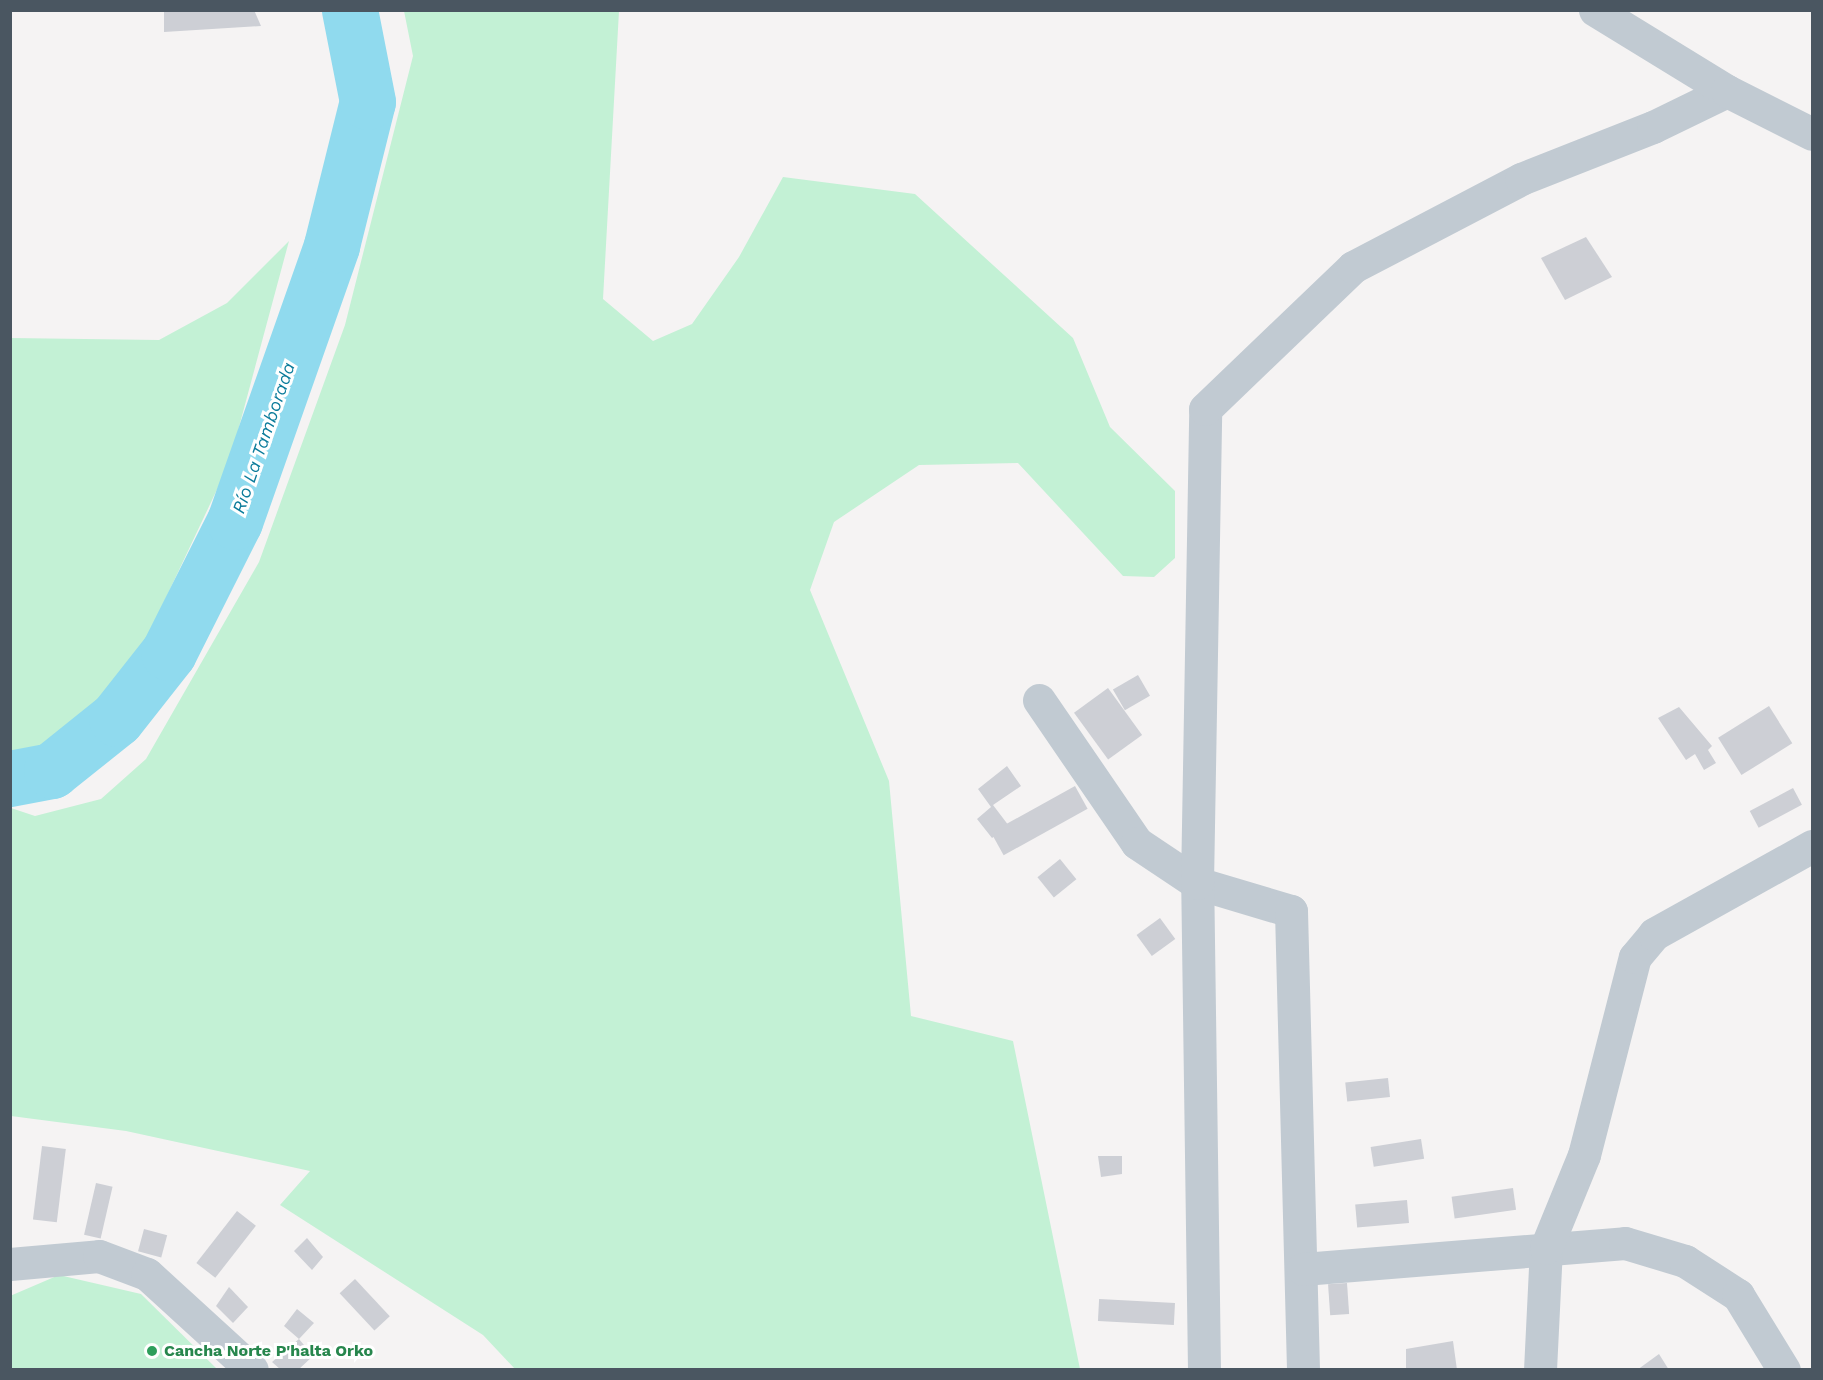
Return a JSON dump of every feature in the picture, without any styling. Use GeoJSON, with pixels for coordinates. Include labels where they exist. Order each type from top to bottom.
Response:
{"type":"FeatureCollection","features":[{"type":"Feature","properties":{"kind":"street"},"geometry":{"type":"LineString","coordinates":[[1595,10],[1727,91],[1812,134]]}},
{"type":"Feature","properties":{"kind":"street"},"geometry":{"type":"LineString","coordinates":[[1204,1370],[1197,884],[1205,408],[1353,267],[1521,179],[1653,127],[1727,91]]}},
{"type":"Feature","properties":{"kind":"street"},"geometry":{"type":"LineString","coordinates":[[1039,700],[1137,843],[1197,884],[1291,911],[1303,1269],[1303,1370]]}},
{"type":"Feature","properties":{"kind":"street"},"geometry":{"type":"LineString","coordinates":[[1540,1370],[1546,1248],[1584,1155],[1635,957],[1654,934],[1812,846]]}},
{"type":"Feature","properties":{"kind":"street"},"geometry":{"type":"LineString","coordinates":[[1303,1269],[1625,1243],[1685,1261],[1738,1295],[1784,1370]]}},
{"type":"Feature","properties":{"kind":"street"},"geometry":{"type":"LineString","coordinates":[[10,1264],[99,1257],[147,1274],[252,1370]]}},
{"type":"Feature","properties":{"kind":"green space"},"geometry":{"type":"Polygon","coordinates":[[[404,11],[619,11],[603,299],[653,341],[692,324],[739,257],[783,177],[915,194],[1073,338],[1110,427],[1175,491],[1175,558],[1154,577],[1123,576],[1018,463],[919,465],[834,522],[810,590],[889,781],[911,1016],[1013,1041],[1080,1369],[515,1369],[483,1335],[280,1205],[310,1171],[126,1131],[11,1116],[11,808],[35,816],[101,799],[146,759],[259,562],[345,325],[413,56],[404,11]]]}},
{"type":"Feature","properties":{"kind":"green space"},"geometry":{"type":"Polygon","coordinates":[[[289,241],[229,464],[146,640],[87,718],[38,751],[11,755],[11,338],[159,340],[227,303],[289,241]]]}},
{"type":"Feature","properties":{"kind":"green space"},"geometry":{"type":"Polygon","coordinates":[[[59,1275],[141,1294],[217,1369],[11,1369],[10,1296],[59,1275]]]}},
{"type":"Feature","properties":{"kind":"building"},"geometry":{"type":"Polygon","coordinates":[[[164,10],[254,10],[261,26],[164,32],[164,10]]]}},
{"type":"Feature","properties":{"kind":"building"},"geometry":{"type":"Polygon","coordinates":[[[1586,237],[1612,277],[1565,300],[1541,258],[1586,237]]]}},
{"type":"Feature","properties":{"kind":"building"},"geometry":{"type":"Polygon","coordinates":[[[1138,675],[1150,696],[1125,710],[1113,690],[1138,675]]]}},
{"type":"Feature","properties":{"kind":"building"},"geometry":{"type":"Polygon","coordinates":[[[1108,688],[1142,735],[1108,760],[1074,713],[1108,688]]]}},
{"type":"Feature","properties":{"kind":"building"},"geometry":{"type":"Polygon","coordinates":[[[1769,706],[1792,743],[1741,775],[1718,738],[1769,706]]]}},
{"type":"Feature","properties":{"kind":"building"},"geometry":{"type":"Polygon","coordinates":[[[1679,707],[1712,746],[1708,750],[1716,763],[1704,770],[1695,754],[1686,760],[1658,718],[1679,707]]]}},
{"type":"Feature","properties":{"kind":"building"},"geometry":{"type":"Polygon","coordinates":[[[1007,766],[1021,786],[993,805],[1009,826],[992,838],[977,819],[991,807],[978,789],[1007,766]]]}},
{"type":"Feature","properties":{"kind":"building"},"geometry":{"type":"Polygon","coordinates":[[[1075,786],[1088,809],[1004,855],[991,833],[1075,786]]]}},
{"type":"Feature","properties":{"kind":"building"},"geometry":{"type":"Polygon","coordinates":[[[1793,788],[1802,805],[1759,828],[1750,811],[1793,788]]]}},
{"type":"Feature","properties":{"kind":"building"},"geometry":{"type":"Polygon","coordinates":[[[1060,859],[1076,879],[1054,897],[1037,877],[1060,859]]]}},
{"type":"Feature","properties":{"kind":"building"},"geometry":{"type":"Polygon","coordinates":[[[1160,918],[1175,939],[1152,956],[1137,935],[1160,918]]]}},
{"type":"Feature","properties":{"kind":"building"},"geometry":{"type":"Polygon","coordinates":[[[1388,1078],[1390,1097],[1347,1101],[1345,1082],[1388,1078]]]}},
{"type":"Feature","properties":{"kind":"building"},"geometry":{"type":"Polygon","coordinates":[[[1421,1139],[1424,1159],[1374,1167],[1371,1147],[1421,1139]]]}},
{"type":"Feature","properties":{"kind":"building"},"geometry":{"type":"Polygon","coordinates":[[[42,1146],[66,1149],[57,1222],[33,1219],[42,1146]]]}},
{"type":"Feature","properties":{"kind":"building"},"geometry":{"type":"Polygon","coordinates":[[[1098,1156],[1122,1156],[1122,1174],[1101,1177],[1098,1156]]]}},
{"type":"Feature","properties":{"kind":"building"},"geometry":{"type":"Polygon","coordinates":[[[96,1183],[113,1187],[101,1238],[84,1235],[96,1183]]]}},
{"type":"Feature","properties":{"kind":"building"},"geometry":{"type":"Polygon","coordinates":[[[1513,1188],[1516,1210],[1455,1218],[1452,1197],[1513,1188]]]}},
{"type":"Feature","properties":{"kind":"building"},"geometry":{"type":"Polygon","coordinates":[[[1407,1200],[1409,1223],[1357,1227],[1355,1205],[1407,1200]]]}},
{"type":"Feature","properties":{"kind":"building"},"geometry":{"type":"Polygon","coordinates":[[[237,1211],[256,1226],[215,1278],[196,1263],[237,1211]]]}},
{"type":"Feature","properties":{"kind":"building"},"geometry":{"type":"Polygon","coordinates":[[[144,1229],[167,1235],[161,1257],[138,1251],[144,1229]]]}},
{"type":"Feature","properties":{"kind":"building"},"geometry":{"type":"Polygon","coordinates":[[[307,1238],[323,1257],[312,1270],[294,1251],[307,1238]]]}},
{"type":"Feature","properties":{"kind":"building"},"geometry":{"type":"Polygon","coordinates":[[[355,1279],[390,1316],[374,1331],[340,1293],[355,1279]]]}},
{"type":"Feature","properties":{"kind":"building"},"geometry":{"type":"Polygon","coordinates":[[[1347,1283],[1349,1314],[1330,1315],[1328,1284],[1347,1283]]]}},
{"type":"Feature","properties":{"kind":"building"},"geometry":{"type":"Polygon","coordinates":[[[229,1287],[248,1307],[233,1323],[216,1306],[229,1287]]]}},
{"type":"Feature","properties":{"kind":"building"},"geometry":{"type":"Polygon","coordinates":[[[1099,1299],[1175,1303],[1174,1325],[1098,1321],[1099,1299]]]}},
{"type":"Feature","properties":{"kind":"building"},"geometry":{"type":"Polygon","coordinates":[[[297,1309],[314,1323],[299,1339],[284,1326],[297,1309]]]}},
{"type":"Feature","properties":{"kind":"building"},"geometry":{"type":"Polygon","coordinates":[[[299,1339],[313,1356],[298,1370],[281,1370],[272,1362],[299,1339]]]}},
{"type":"Feature","properties":{"kind":"building"},"geometry":{"type":"Polygon","coordinates":[[[1453,1341],[1457,1370],[1406,1370],[1406,1349],[1453,1341]]]}},
{"type":"Feature","properties":{"kind":"building"},"geometry":{"type":"Polygon","coordinates":[[[1659,1354],[1669,1370],[1637,1370],[1659,1354]]]}},
{"type":"Feature","properties":{"kind":"waterway","name":"Río La Tamborada"},"geometry":{"type":"LineString","coordinates":[[10,779],[52,771],[117,719],[169,653],[235,522],[332,246],[368,102],[350,10]]}},
{"type":"Feature","properties":{"kind":"place","name":"Cancha Norte P'halta Orko"},"geometry":{"type":"Point","coordinates":[152,1351]}}]}
